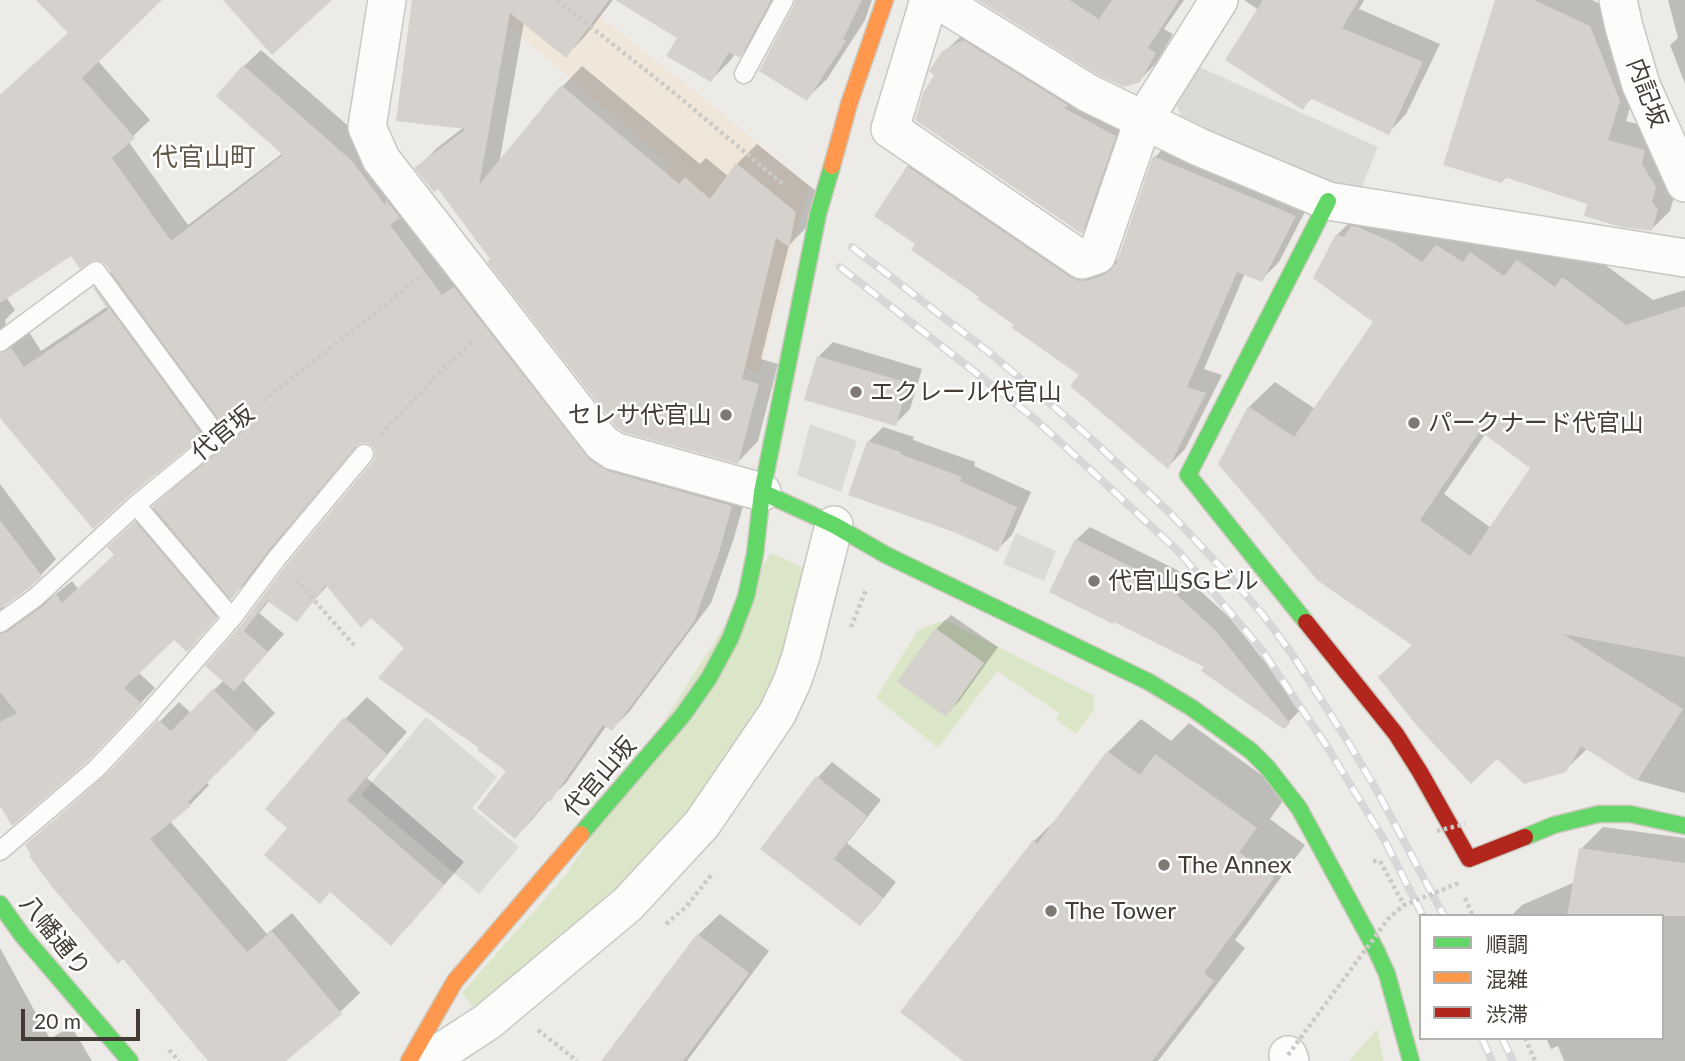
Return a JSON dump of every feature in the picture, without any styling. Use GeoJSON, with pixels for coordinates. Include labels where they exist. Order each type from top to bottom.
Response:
{"type":"FeatureCollection","features":[{"type":"Feature","properties":{"kind":"street"},"geometry":{"type":"LineString","coordinates":[[387,0],[367,127],[381,159],[602,443],[614,451],[762,492],[834,526],[886,555],[1149,682],[1192,708],[1251,751],[1300,807],[1376,950],[1387,974],[1411,1061]]}},
{"type":"Feature","properties":{"kind":"street","name":"代官山坂"},"geometry":{"type":"LineString","coordinates":[[409,1061],[455,981],[683,715],[709,678],[730,639],[746,597],[758,536],[762,492],[818,214],[849,104],[885,0]]}},
{"type":"Feature","properties":{"kind":"street"},"geometry":{"type":"LineString","coordinates":[[929,0],[890,128],[1082,260],[1097,255],[1143,121],[1219,0]]}},
{"type":"Feature","properties":{"kind":"street"},"geometry":{"type":"LineString","coordinates":[[938,0],[1088,93],[1199,147],[1328,201],[1685,258]]}},
{"type":"Feature","properties":{"kind":"street","name":"内記坂"},"geometry":{"type":"LineString","coordinates":[[1618,0],[1623,27],[1641,85],[1685,183]]}},
{"type":"Feature","properties":{"kind":"street"},"geometry":{"type":"LineString","coordinates":[[1328,201],[1188,475],[1396,734],[1469,859],[1555,825],[1599,814],[1630,814],[1685,826]]}},
{"type":"Feature","properties":{"kind":"street"},"geometry":{"type":"LineString","coordinates":[[427,1061],[486,1022],[628,904],[702,824],[777,715],[792,682],[834,526]]}},
{"type":"Feature","properties":{"kind":"street","name":"八幡通り"},"geometry":{"type":"LineString","coordinates":[[0,904],[22,935],[130,1061]]}},
{"type":"Feature","properties":{"kind":"lane"},"geometry":{"type":"LineString","coordinates":[[744,74],[784,0]]}},
{"type":"Feature","properties":{"kind":"lane"},"geometry":{"type":"LineString","coordinates":[[0,342],[96,271],[218,437]]}},
{"type":"Feature","properties":{"kind":"lane","name":"代官坂"},"geometry":{"type":"LineString","coordinates":[[0,624],[36,597],[136,505],[241,419]]}},
{"type":"Feature","properties":{"kind":"lane"},"geometry":{"type":"LineString","coordinates":[[0,851],[96,769],[148,715],[232,618],[277,558],[364,454]]}},
{"type":"Feature","properties":{"kind":"lane"},"geometry":{"type":"LineString","coordinates":[[136,505],[232,618]]}},
{"type":"Feature","properties":{"kind":"path"},"geometry":{"type":"LineString","coordinates":[[557,0],[673,92],[818,214]]}},
{"type":"Feature","properties":{"kind":"path","name":"代官坂"},"geometry":{"type":"LineString","coordinates":[[241,419],[453,251]]}},
{"type":"Feature","properties":{"kind":"path"},"geometry":{"type":"LineString","coordinates":[[364,454],[432,380],[502,314]]}},
{"type":"Feature","properties":{"kind":"path"},"geometry":{"type":"LineString","coordinates":[[277,558],[355,645]]}},
{"type":"Feature","properties":{"kind":"path"},"geometry":{"type":"LineString","coordinates":[[1437,831],[1465,824]]}},
{"type":"Feature","properties":{"kind":"path"},"geometry":{"type":"LineString","coordinates":[[1289,1058],[1388,919],[1404,905],[1459,883]]}},
{"type":"Feature","properties":{"kind":"path"},"geometry":{"type":"LineString","coordinates":[[529,1023],[577,1061]]}},
{"type":"Feature","properties":{"kind":"path"},"geometry":{"type":"LineString","coordinates":[[1526,1040],[1535,1061]]}},
{"type":"Feature","properties":{"kind":"shaded area"},"geometry":{"type":"Polygon","coordinates":[[[479,0],[579,0],[711,104],[809,186],[759,374],[698,348],[611,246],[672,166],[479,0]]]}},
{"type":"Feature","properties":{"kind":"shaded area"},"geometry":{"type":"Polygon","coordinates":[[[1195,65],[1378,147],[1361,189],[1332,185],[1182,120],[1175,100],[1195,65]]]}},
{"type":"Feature","properties":{"kind":"shaded area"},"geometry":{"type":"Polygon","coordinates":[[[810,424],[857,441],[841,492],[797,475],[810,424]]]}},
{"type":"Feature","properties":{"kind":"shaded area"},"geometry":{"type":"Polygon","coordinates":[[[1016,533],[1056,551],[1044,581],[1003,564],[1016,533]]]}},
{"type":"Feature","properties":{"kind":"shaded area"},"geometry":{"type":"Polygon","coordinates":[[[426,717],[497,777],[472,808],[519,847],[479,894],[361,795],[426,717]]]}},
{"type":"Feature","properties":{"kind":"green space"},"geometry":{"type":"Polygon","coordinates":[[[771,553],[807,569],[789,652],[765,707],[697,805],[600,910],[476,1010],[462,993],[566,875],[771,553]]]}},
{"type":"Feature","properties":{"kind":"green space"},"geometry":{"type":"Polygon","coordinates":[[[945,620],[1093,695],[1094,709],[1076,734],[1056,720],[1059,713],[997,671],[938,748],[876,698],[918,630],[945,620]]]}},
{"type":"Feature","properties":{"kind":"green space"},"geometry":{"type":"Polygon","coordinates":[[[1377,1029],[1384,1061],[1349,1061],[1377,1029]]]}},
{"type":"Feature","properties":{"kind":"building"},"geometry":{"type":"Polygon","coordinates":[[[36,0],[162,0],[82,78],[135,138],[112,158],[171,241],[283,155],[216,96],[243,65],[352,161],[385,205],[386,200],[400,218],[390,225],[442,295],[454,287],[590,460],[608,471],[732,506],[718,556],[694,622],[612,731],[603,725],[550,802],[547,800],[515,839],[477,808],[506,771],[477,750],[479,748],[378,678],[404,648],[371,618],[361,628],[326,585],[297,622],[267,601],[244,631],[268,652],[234,691],[205,666],[373,461],[375,451],[367,443],[355,447],[268,551],[231,600],[152,506],[248,428],[252,416],[246,409],[240,408],[220,421],[101,261],[94,260],[80,269],[71,256],[0,303],[0,95],[68,33],[36,0]]]}},
{"type":"Feature","properties":{"kind":"building"},"geometry":{"type":"Polygon","coordinates":[[[223,0],[332,0],[272,55],[223,0]]]}},
{"type":"Feature","properties":{"kind":"building"},"geometry":{"type":"Polygon","coordinates":[[[412,0],[609,0],[566,58],[510,13],[479,185],[561,85],[679,184],[685,177],[710,199],[736,163],[796,212],[789,247],[776,238],[742,379],[759,384],[738,464],[623,432],[616,427],[487,262],[490,259],[438,189],[434,192],[414,168],[466,129],[396,121],[412,0]]]}},
{"type":"Feature","properties":{"kind":"building"},"geometry":{"type":"Polygon","coordinates":[[[615,0],[771,0],[740,58],[729,52],[711,82],[666,56],[677,38],[615,0]]]}},
{"type":"Feature","properties":{"kind":"building"},"geometry":{"type":"Polygon","coordinates":[[[795,0],[862,0],[843,39],[846,41],[807,101],[759,71],[795,0]]]}},
{"type":"Feature","properties":{"kind":"building"},"geometry":{"type":"Polygon","coordinates":[[[978,0],[1069,0],[1099,19],[1112,0],[1179,0],[1148,48],[1156,53],[1140,82],[1124,87],[1098,75],[978,0]]]}},
{"type":"Feature","properties":{"kind":"building"},"geometry":{"type":"Polygon","coordinates":[[[1263,0],[1359,0],[1342,28],[1423,62],[1389,135],[1310,98],[1303,110],[1225,60],[1263,0]]]}},
{"type":"Feature","properties":{"kind":"building"},"geometry":{"type":"Polygon","coordinates":[[[1495,0],[1534,0],[1590,26],[1620,101],[1608,140],[1645,150],[1642,164],[1656,187],[1652,202],[1658,209],[1652,231],[1621,227],[1584,216],[1587,204],[1504,177],[1502,183],[1443,165],[1495,0]]]}},
{"type":"Feature","properties":{"kind":"building"},"geometry":{"type":"Polygon","coordinates":[[[963,40],[1069,106],[1064,108],[1116,136],[1082,234],[915,120],[923,93],[934,75],[929,71],[942,51],[963,40]]]}},
{"type":"Feature","properties":{"kind":"building"},"geometry":{"type":"Polygon","coordinates":[[[1153,156],[1296,216],[1262,282],[1237,272],[1187,387],[1206,393],[1168,469],[1070,386],[1079,375],[1012,328],[1014,325],[977,299],[979,297],[911,250],[915,244],[874,216],[907,166],[1070,277],[1079,281],[1089,280],[1104,275],[1117,262],[1153,156]]]}},
{"type":"Feature","properties":{"kind":"building"},"geometry":{"type":"Polygon","coordinates":[[[1351,226],[1358,227],[1392,242],[1422,262],[1436,245],[1463,262],[1470,252],[1504,276],[1517,260],[1555,287],[1562,277],[1626,325],[1685,306],[1685,657],[1563,634],[1683,709],[1637,781],[1581,746],[1566,772],[1524,784],[1497,759],[1471,784],[1417,726],[1378,677],[1412,645],[1318,581],[1218,464],[1248,406],[1294,437],[1373,322],[1313,278],[1336,234],[1344,237],[1351,226]],[[1480,431],[1420,520],[1470,556],[1530,468],[1480,431]]]}},
{"type":"Feature","properties":{"kind":"building"},"geometry":{"type":"Polygon","coordinates":[[[94,287],[203,436],[93,529],[0,418],[0,353],[11,348],[24,367],[108,310],[94,287]]]}},
{"type":"Feature","properties":{"kind":"building","name":"エクレール代官山"},"geometry":{"type":"Polygon","coordinates":[[[817,356],[908,383],[896,426],[804,400],[817,356]]]}},
{"type":"Feature","properties":{"kind":"building"},"geometry":{"type":"Polygon","coordinates":[[[867,441],[962,477],[960,481],[1017,507],[998,552],[954,532],[848,495],[867,441]]]}},
{"type":"Feature","properties":{"kind":"building"},"geometry":{"type":"Polygon","coordinates":[[[0,520],[42,576],[0,609],[0,520]]]}},
{"type":"Feature","properties":{"kind":"building"},"geometry":{"type":"Polygon","coordinates":[[[135,521],[217,618],[187,652],[174,640],[124,688],[142,704],[88,761],[12,826],[0,806],[0,722],[17,713],[0,692],[0,634],[7,632],[56,594],[62,603],[114,555],[107,547],[135,521]]]}},
{"type":"Feature","properties":{"kind":"building"},"geometry":{"type":"Polygon","coordinates":[[[1075,539],[1164,583],[1216,631],[1290,723],[1284,729],[1201,671],[1204,667],[1049,592],[1075,539]]]}},
{"type":"Feature","properties":{"kind":"building"},"geometry":{"type":"Polygon","coordinates":[[[935,628],[984,663],[946,717],[897,682],[935,628]]]}},
{"type":"Feature","properties":{"kind":"building"},"geometry":{"type":"Polygon","coordinates":[[[213,689],[257,733],[188,802],[191,806],[150,839],[247,952],[272,931],[342,1014],[286,1061],[208,1061],[123,959],[118,964],[52,887],[29,856],[31,855],[25,845],[103,778],[158,720],[171,731],[213,689]]]}},
{"type":"Feature","properties":{"kind":"building"},"geometry":{"type":"Polygon","coordinates":[[[344,717],[387,754],[347,800],[444,885],[391,946],[330,892],[320,904],[264,855],[287,828],[265,809],[344,717]]]}},
{"type":"Feature","properties":{"kind":"building"},"geometry":{"type":"Polygon","coordinates":[[[1107,751],[1140,775],[1155,754],[1257,828],[1239,852],[1274,878],[1204,973],[1214,981],[1152,1061],[963,1061],[900,1012],[1033,840],[1037,844],[1107,751]]]}},
{"type":"Feature","properties":{"kind":"building"},"geometry":{"type":"Polygon","coordinates":[[[816,776],[867,816],[834,859],[883,898],[860,926],[760,849],[816,776]]]}},
{"type":"Feature","properties":{"kind":"building"},"geometry":{"type":"Polygon","coordinates":[[[1579,848],[1685,863],[1685,916],[1567,914],[1579,848]]]}},
{"type":"Feature","properties":{"kind":"building"},"geometry":{"type":"Polygon","coordinates":[[[697,934],[749,973],[683,1061],[601,1061],[697,934]]]}},
{"type":"Feature","properties":{"kind":"railway"},"geometry":{"type":"LineString","coordinates":[[852,247],[990,353],[1085,433],[1169,512],[1232,579],[1292,654],[1348,742],[1443,914]]}},
{"type":"Feature","properties":{"kind":"railway"},"geometry":{"type":"LineString","coordinates":[[840,267],[1030,415],[1179,552],[1262,650],[1326,745],[1385,841],[1422,914]]}},
{"type":"Feature","properties":{"kind":"railway"},"geometry":{"type":"LineString","coordinates":[[1483,1040],[1492,1061]]}},
{"type":"Feature","properties":{"kind":"railway"},"geometry":{"type":"LineString","coordinates":[[1503,1040],[1513,1061]]}},
{"type":"Feature","properties":{"kind":"traffic: fast"},"geometry":{"type":"LineString","coordinates":[[581,834],[683,715],[709,678],[730,639],[746,597],[755,554],[762,492],[818,214],[832,166]]}},
{"type":"Feature","properties":{"kind":"traffic: fast"},"geometry":{"type":"LineString","coordinates":[[1306,622],[1188,475],[1328,201]]}},
{"type":"Feature","properties":{"kind":"traffic: fast"},"geometry":{"type":"LineString","coordinates":[[762,492],[834,525],[886,555],[1149,682],[1192,708],[1251,751],[1299,808],[1376,950],[1387,974],[1411,1061]]}},
{"type":"Feature","properties":{"kind":"traffic: fast"},"geometry":{"type":"LineString","coordinates":[[1525,837],[1554,825],[1599,814],[1630,814],[1685,826]]}},
{"type":"Feature","properties":{"kind":"traffic: fast"},"geometry":{"type":"LineString","coordinates":[[0,904],[22,935],[130,1061]]}},
{"type":"Feature","properties":{"kind":"traffic: slow"},"geometry":{"type":"LineString","coordinates":[[832,166],[849,104],[885,0]]}},
{"type":"Feature","properties":{"kind":"traffic: slow"},"geometry":{"type":"LineString","coordinates":[[409,1061],[455,981],[581,834]]}},
{"type":"Feature","properties":{"kind":"traffic: jam"},"geometry":{"type":"LineString","coordinates":[[1306,622],[1396,734],[1469,859],[1525,837]]}},
{"type":"Feature","properties":{"kind":"place","name":"エクレール代官山"},"geometry":{"type":"Point","coordinates":[856,392]}},
{"type":"Feature","properties":{"kind":"place","name":"セレサ代官山"},"geometry":{"type":"Point","coordinates":[726,415]}},
{"type":"Feature","properties":{"kind":"place","name":"パークナード代官山"},"geometry":{"type":"Point","coordinates":[1414,423]}},
{"type":"Feature","properties":{"kind":"place","name":"代官山SGビル"},"geometry":{"type":"Point","coordinates":[1094,581]}},
{"type":"Feature","properties":{"kind":"place","name":"The Annex"},"geometry":{"type":"Point","coordinates":[1164,865]}},
{"type":"Feature","properties":{"kind":"place","name":"The Tower"},"geometry":{"type":"Point","coordinates":[1051,911]}},
{"type":"Feature","properties":{"kind":"district","name":"代官山町"},"geometry":{"type":"Point","coordinates":[204,158]}}]}
